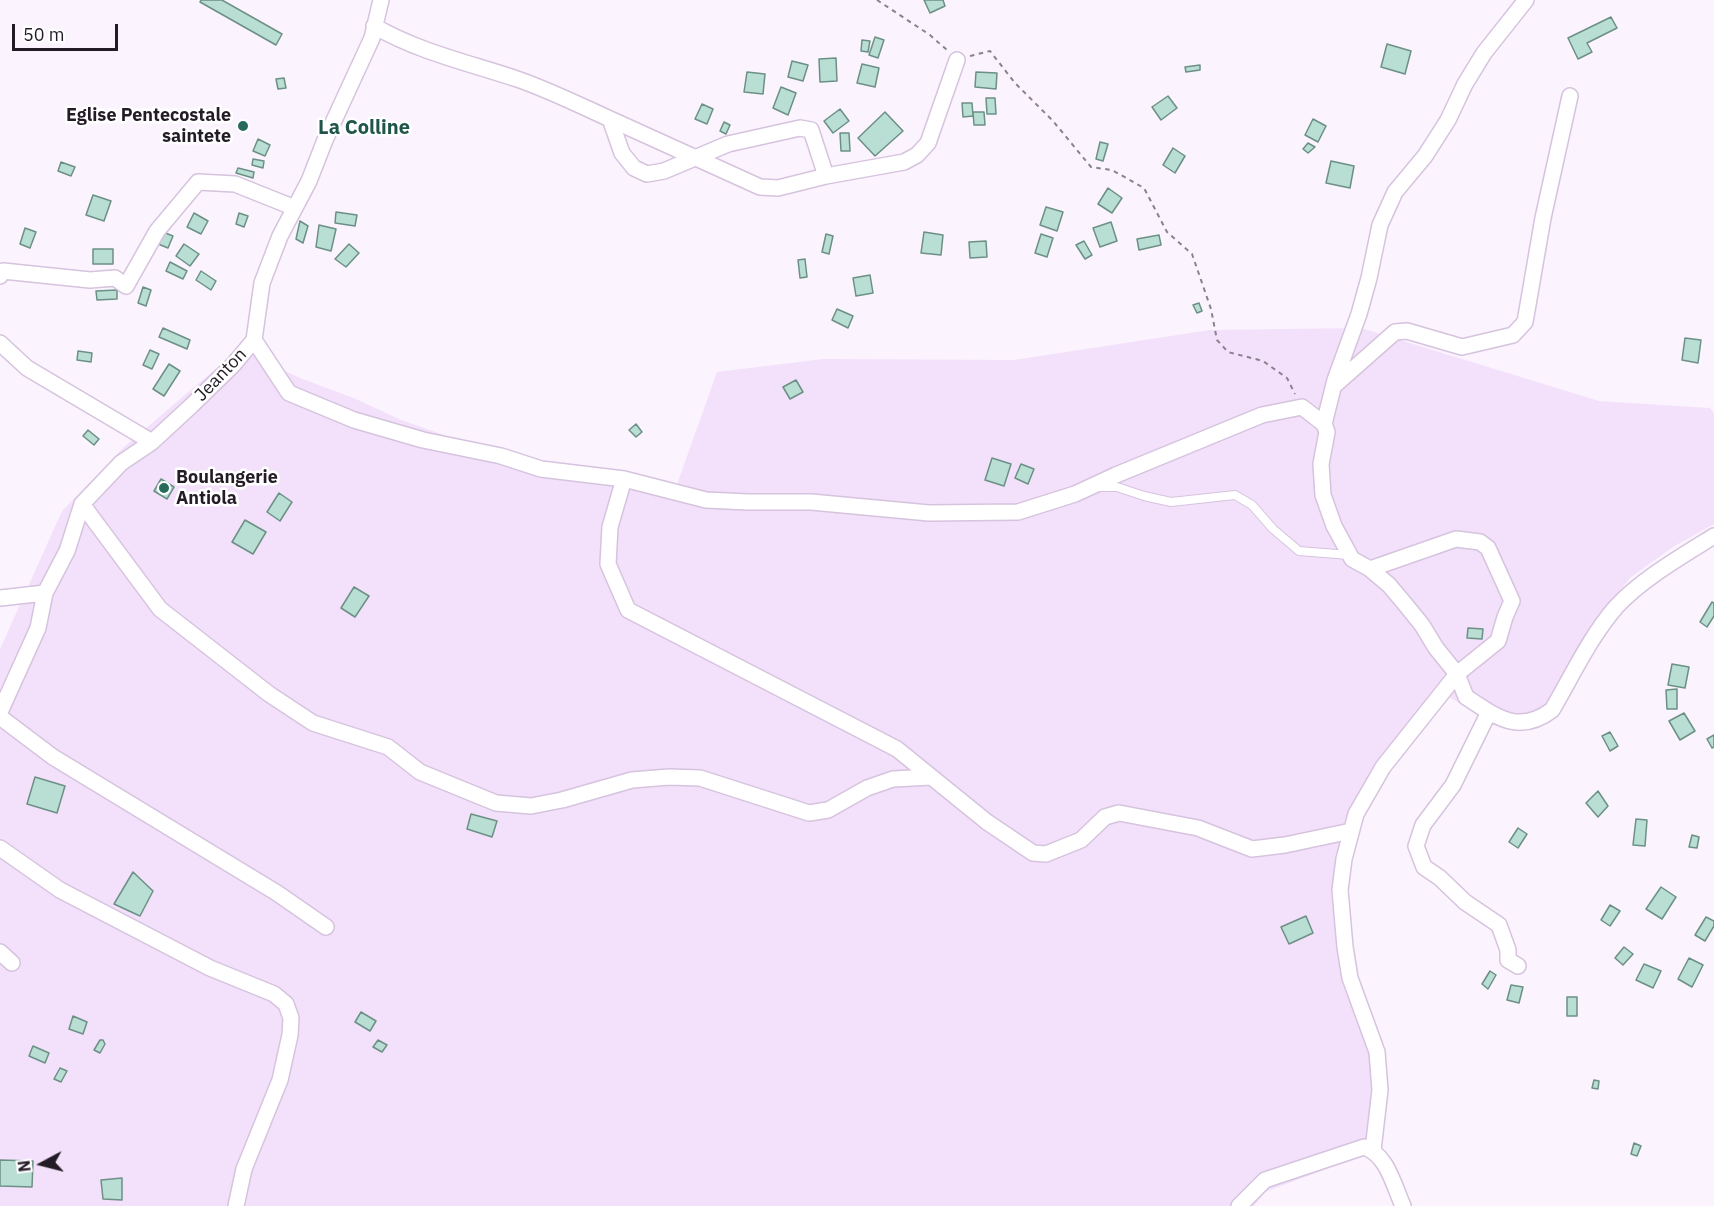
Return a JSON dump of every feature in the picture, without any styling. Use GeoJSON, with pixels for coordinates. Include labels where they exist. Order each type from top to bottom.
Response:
{"type":"FeatureCollection","features":[{"type":"Feature","properties":{"kind":"street","name":"Jeanton"},"geometry":{"type":"LineString","coordinates":[[0,712],[38,628],[45,593],[67,551],[82,504],[121,463],[152,442],[233,365],[254,340],[262,283],[280,236],[309,181],[325,140],[372,38],[381,0]]}},
{"type":"Feature","properties":{"kind":"street"},"geometry":{"type":"LineString","coordinates":[[1324,424],[1333,388],[1359,314],[1380,225],[1395,192],[1425,156],[1448,120],[1465,84],[1484,53],[1526,0]]}},
{"type":"Feature","properties":{"kind":"street"},"geometry":{"type":"LineString","coordinates":[[374,26],[392,37],[453,61],[539,87],[695,158],[768,188],[778,188],[826,176],[904,162],[917,155],[928,142],[957,60]]}},
{"type":"Feature","properties":{"kind":"street"},"geometry":{"type":"LineString","coordinates":[[1333,388],[1395,332],[1407,331],[1462,347],[1513,335],[1525,322],[1543,218],[1570,96]]}},
{"type":"Feature","properties":{"kind":"street"},"geometry":{"type":"LineString","coordinates":[[610,119],[622,153],[634,168],[647,174],[664,171],[728,144],[800,128],[812,130],[826,176]]}},
{"type":"Feature","properties":{"kind":"street"},"geometry":{"type":"LineString","coordinates":[[0,276],[3,271],[90,280],[115,278],[126,286],[157,231],[198,182],[236,184],[295,208]]}},
{"type":"Feature","properties":{"kind":"street"},"geometry":{"type":"LineString","coordinates":[[254,340],[289,393],[354,420],[423,440],[501,456],[541,469],[624,479],[706,500],[811,502],[929,513],[1018,512],[1075,494],[1262,415],[1302,407],[1324,424],[1327,432],[1321,464],[1323,495],[1334,526],[1353,559],[1370,569],[1389,585],[1405,604],[1457,674],[1466,697],[1512,723],[1528,723],[1541,719],[1552,710],[1599,630],[1617,607],[1674,561],[1714,536]]}},
{"type":"Feature","properties":{"kind":"street"},"geometry":{"type":"LineString","coordinates":[[0,343],[27,368],[152,442]]}},
{"type":"Feature","properties":{"kind":"street"},"geometry":{"type":"LineString","coordinates":[[624,479],[610,526],[608,564],[628,610],[897,749],[987,822],[1034,853],[1046,854],[1082,840],[1105,817],[1119,813],[1198,828],[1252,849],[1285,845],[1352,831]]}},
{"type":"Feature","properties":{"kind":"street"},"geometry":{"type":"LineString","coordinates":[[82,504],[160,609],[268,694],[313,723],[388,747],[420,772],[495,803],[531,806],[562,800],[632,780],[669,777],[700,778],[809,813],[828,810],[867,788],[893,779],[931,777]]}},
{"type":"Feature","properties":{"kind":"street"},"geometry":{"type":"LineString","coordinates":[[1370,569],[1456,539],[1480,542],[1488,548],[1512,601],[1504,618],[1498,641],[1457,674],[1383,766],[1356,814],[1344,859],[1340,890],[1350,978],[1377,1053],[1380,1090],[1373,1150]]}},
{"type":"Feature","properties":{"kind":"street"},"geometry":{"type":"LineString","coordinates":[[0,598],[45,593]]}},
{"type":"Feature","properties":{"kind":"street"},"geometry":{"type":"LineString","coordinates":[[1489,712],[1453,785],[1423,825],[1416,846],[1424,867],[1440,878],[1465,902],[1499,925],[1508,950],[1508,960],[1518,966]]}},
{"type":"Feature","properties":{"kind":"street"},"geometry":{"type":"LineString","coordinates":[[0,717],[53,757],[277,892],[326,927]]}},
{"type":"Feature","properties":{"kind":"street"},"geometry":{"type":"LineString","coordinates":[[0,848],[60,890],[210,968],[274,994],[286,1004],[291,1018],[290,1035],[280,1080],[244,1169],[236,1206]]}},
{"type":"Feature","properties":{"kind":"street"},"geometry":{"type":"LineString","coordinates":[[0,952],[12,963]]}},
{"type":"Feature","properties":{"kind":"street"},"geometry":{"type":"LineString","coordinates":[[1239,1206],[1264,1180],[1364,1147],[1373,1150],[1381,1157],[1404,1206]]}},
{"type":"Feature","properties":{"kind":"lane"},"geometry":{"type":"LineString","coordinates":[[1091,487],[1117,487],[1171,502],[1235,495],[1252,505],[1273,530],[1299,551],[1351,555]]}},
{"type":"Feature","properties":{"kind":"path"},"geometry":{"type":"LineString","coordinates":[[877,0],[930,35],[957,60],[990,51],[1015,83],[1053,122],[1091,167],[1112,170],[1144,188],[1167,232],[1192,254],[1211,309],[1217,340],[1228,352],[1263,361],[1287,378],[1302,407]]}},
{"type":"Feature","properties":{"kind":"shaded area"},"geometry":{"type":"Polygon","coordinates":[[[1361,328],[1599,401],[1710,408],[1714,413],[1714,524],[1673,547],[1631,577],[1608,606],[1547,706],[1530,718],[1486,719],[1439,691],[1349,820],[1331,893],[1342,983],[1374,1064],[1366,1154],[1265,1192],[1254,1206],[0,1206],[0,649],[62,511],[125,446],[239,349],[300,378],[356,399],[401,420],[447,436],[528,459],[675,490],[717,372],[823,359],[1014,360],[1210,330],[1361,328]]]}},
{"type":"Feature","properties":{"kind":"building"},"geometry":{"type":"Polygon","coordinates":[[[201,0],[222,0],[282,34],[276,45],[200,2],[201,0]]]}},
{"type":"Feature","properties":{"kind":"building"},"geometry":{"type":"Polygon","coordinates":[[[924,0],[943,0],[945,6],[930,13],[924,0]]]}},
{"type":"Feature","properties":{"kind":"building"},"geometry":{"type":"Polygon","coordinates":[[[1611,17],[1617,28],[1587,43],[1592,52],[1578,59],[1568,38],[1611,17]]]}},
{"type":"Feature","properties":{"kind":"building"},"geometry":{"type":"Polygon","coordinates":[[[875,37],[884,40],[878,58],[869,55],[875,37]]]}},
{"type":"Feature","properties":{"kind":"building"},"geometry":{"type":"Polygon","coordinates":[[[862,40],[870,41],[868,52],[861,51],[862,40]]]}},
{"type":"Feature","properties":{"kind":"building"},"geometry":{"type":"Polygon","coordinates":[[[1387,44],[1411,51],[1405,74],[1381,67],[1387,44]]]}},
{"type":"Feature","properties":{"kind":"building"},"geometry":{"type":"Polygon","coordinates":[[[836,58],[837,81],[820,82],[819,59],[836,58]]]}},
{"type":"Feature","properties":{"kind":"building"},"geometry":{"type":"Polygon","coordinates":[[[792,61],[808,65],[803,81],[788,77],[792,61]]]}},
{"type":"Feature","properties":{"kind":"building"},"geometry":{"type":"Polygon","coordinates":[[[862,64],[879,68],[875,87],[857,83],[862,64]]]}},
{"type":"Feature","properties":{"kind":"building"},"geometry":{"type":"Polygon","coordinates":[[[1200,65],[1200,70],[1186,72],[1185,67],[1200,65]]]}},
{"type":"Feature","properties":{"kind":"building"},"geometry":{"type":"Polygon","coordinates":[[[747,72],[765,74],[763,94],[744,92],[747,72]]]}},
{"type":"Feature","properties":{"kind":"building"},"geometry":{"type":"Polygon","coordinates":[[[976,72],[997,73],[996,89],[975,87],[976,72]]]}},
{"type":"Feature","properties":{"kind":"building"},"geometry":{"type":"Polygon","coordinates":[[[284,78],[286,88],[278,89],[276,79],[284,78]]]}},
{"type":"Feature","properties":{"kind":"building"},"geometry":{"type":"Polygon","coordinates":[[[781,87],[796,93],[788,115],[773,108],[781,87]]]}},
{"type":"Feature","properties":{"kind":"building"},"geometry":{"type":"Polygon","coordinates":[[[1168,96],[1177,108],[1161,120],[1152,107],[1168,96]]]}},
{"type":"Feature","properties":{"kind":"building"},"geometry":{"type":"Polygon","coordinates":[[[986,98],[995,98],[996,114],[987,114],[986,98]]]}},
{"type":"Feature","properties":{"kind":"building"},"geometry":{"type":"Polygon","coordinates":[[[962,103],[972,103],[973,116],[963,117],[962,103]]]}},
{"type":"Feature","properties":{"kind":"building"},"geometry":{"type":"Polygon","coordinates":[[[702,104],[713,109],[707,124],[695,119],[702,104]]]}},
{"type":"Feature","properties":{"kind":"building"},"geometry":{"type":"Polygon","coordinates":[[[840,109],[849,121],[833,133],[824,121],[840,109]]]}},
{"type":"Feature","properties":{"kind":"building"},"geometry":{"type":"Polygon","coordinates":[[[885,112],[903,131],[875,156],[858,138],[885,112]]]}},
{"type":"Feature","properties":{"kind":"building"},"geometry":{"type":"Polygon","coordinates":[[[973,112],[984,112],[985,125],[974,125],[973,112]]]}},
{"type":"Feature","properties":{"kind":"building"},"geometry":{"type":"Polygon","coordinates":[[[1313,119],[1326,126],[1318,142],[1305,135],[1313,119]]]}},
{"type":"Feature","properties":{"kind":"building"},"geometry":{"type":"Polygon","coordinates":[[[724,122],[730,125],[726,134],[720,131],[724,122]]]}},
{"type":"Feature","properties":{"kind":"building"},"geometry":{"type":"Polygon","coordinates":[[[840,133],[849,133],[850,151],[841,151],[840,133]]]}},
{"type":"Feature","properties":{"kind":"building"},"geometry":{"type":"Polygon","coordinates":[[[258,139],[270,145],[265,156],[253,151],[258,139]]]}},
{"type":"Feature","properties":{"kind":"building"},"geometry":{"type":"Polygon","coordinates":[[[1100,142],[1108,144],[1103,161],[1096,159],[1100,142]]]}},
{"type":"Feature","properties":{"kind":"building"},"geometry":{"type":"Polygon","coordinates":[[[1308,143],[1315,147],[1308,153],[1303,149],[1308,143]]]}},
{"type":"Feature","properties":{"kind":"building"},"geometry":{"type":"Polygon","coordinates":[[[1173,148],[1185,156],[1175,173],[1163,165],[1173,148]]]}},
{"type":"Feature","properties":{"kind":"building"},"geometry":{"type":"Polygon","coordinates":[[[253,159],[264,161],[263,168],[252,165],[253,159]]]}},
{"type":"Feature","properties":{"kind":"building"},"geometry":{"type":"Polygon","coordinates":[[[1331,161],[1354,166],[1350,188],[1326,183],[1331,161]]]}},
{"type":"Feature","properties":{"kind":"building"},"geometry":{"type":"Polygon","coordinates":[[[61,162],[75,167],[71,176],[58,171],[61,162]]]}},
{"type":"Feature","properties":{"kind":"building"},"geometry":{"type":"Polygon","coordinates":[[[238,168],[254,172],[253,178],[236,173],[238,168]]]}},
{"type":"Feature","properties":{"kind":"building"},"geometry":{"type":"Polygon","coordinates":[[[1108,188],[1122,198],[1112,213],[1098,204],[1108,188]]]}},
{"type":"Feature","properties":{"kind":"building"},"geometry":{"type":"Polygon","coordinates":[[[93,195],[111,201],[104,221],[86,215],[93,195]]]}},
{"type":"Feature","properties":{"kind":"building"},"geometry":{"type":"Polygon","coordinates":[[[1046,207],[1063,212],[1057,231],[1040,225],[1046,207]]]}},
{"type":"Feature","properties":{"kind":"building"},"geometry":{"type":"Polygon","coordinates":[[[336,212],[357,215],[355,226],[335,223],[336,212]]]}},
{"type":"Feature","properties":{"kind":"building"},"geometry":{"type":"Polygon","coordinates":[[[194,213],[208,221],[201,234],[187,227],[194,213]]]}},
{"type":"Feature","properties":{"kind":"building"},"geometry":{"type":"Polygon","coordinates":[[[239,213],[248,216],[244,227],[236,224],[239,213]]]}},
{"type":"Feature","properties":{"kind":"building"},"geometry":{"type":"Polygon","coordinates":[[[300,221],[308,226],[303,243],[296,239],[300,221]]]}},
{"type":"Feature","properties":{"kind":"building"},"geometry":{"type":"Polygon","coordinates":[[[1111,222],[1117,241],[1100,247],[1093,228],[1111,222]]]}},
{"type":"Feature","properties":{"kind":"building"},"geometry":{"type":"Polygon","coordinates":[[[319,225],[336,229],[331,251],[316,247],[319,225]]]}},
{"type":"Feature","properties":{"kind":"building"},"geometry":{"type":"Polygon","coordinates":[[[25,228],[36,232],[30,248],[20,244],[25,228]]]}},
{"type":"Feature","properties":{"kind":"building"},"geometry":{"type":"Polygon","coordinates":[[[163,232],[173,236],[168,248],[158,244],[163,232]]]}},
{"type":"Feature","properties":{"kind":"building"},"geometry":{"type":"Polygon","coordinates":[[[924,232],[943,235],[941,255],[921,253],[924,232]]]}},
{"type":"Feature","properties":{"kind":"building"},"geometry":{"type":"Polygon","coordinates":[[[826,234],[833,236],[829,254],[822,252],[826,234]]]}},
{"type":"Feature","properties":{"kind":"building"},"geometry":{"type":"Polygon","coordinates":[[[1041,234],[1053,238],[1047,257],[1035,253],[1041,234]]]}},
{"type":"Feature","properties":{"kind":"building"},"geometry":{"type":"Polygon","coordinates":[[[1159,235],[1161,245],[1139,250],[1137,239],[1159,235]]]}},
{"type":"Feature","properties":{"kind":"building"},"geometry":{"type":"Polygon","coordinates":[[[986,241],[987,257],[970,258],[969,242],[986,241]]]}},
{"type":"Feature","properties":{"kind":"building"},"geometry":{"type":"Polygon","coordinates":[[[1084,241],[1092,255],[1085,259],[1076,245],[1084,241]]]}},
{"type":"Feature","properties":{"kind":"building"},"geometry":{"type":"Polygon","coordinates":[[[184,244],[199,254],[190,266],[176,256],[184,244]]]}},
{"type":"Feature","properties":{"kind":"building"},"geometry":{"type":"Polygon","coordinates":[[[349,244],[359,253],[346,267],[335,259],[349,244]]]}},
{"type":"Feature","properties":{"kind":"building"},"geometry":{"type":"Polygon","coordinates":[[[93,249],[113,249],[113,264],[93,264],[93,249]]]}},
{"type":"Feature","properties":{"kind":"building"},"geometry":{"type":"Polygon","coordinates":[[[805,259],[807,277],[800,278],[798,260],[805,259]]]}},
{"type":"Feature","properties":{"kind":"building"},"geometry":{"type":"Polygon","coordinates":[[[170,262],[187,271],[183,279],[166,271],[170,262]]]}},
{"type":"Feature","properties":{"kind":"building"},"geometry":{"type":"Polygon","coordinates":[[[201,271],[216,281],[211,290],[196,280],[201,271]]]}},
{"type":"Feature","properties":{"kind":"building"},"geometry":{"type":"Polygon","coordinates":[[[870,275],[873,293],[856,296],[853,278],[870,275]]]}},
{"type":"Feature","properties":{"kind":"building"},"geometry":{"type":"Polygon","coordinates":[[[143,287],[151,290],[146,306],[138,303],[143,287]]]}},
{"type":"Feature","properties":{"kind":"building"},"geometry":{"type":"Polygon","coordinates":[[[117,290],[117,299],[97,300],[96,291],[117,290]]]}},
{"type":"Feature","properties":{"kind":"building"},"geometry":{"type":"Polygon","coordinates":[[[1199,303],[1202,311],[1197,313],[1193,305],[1199,303]]]}},
{"type":"Feature","properties":{"kind":"building"},"geometry":{"type":"Polygon","coordinates":[[[837,309],[853,316],[848,328],[832,320],[837,309]]]}},
{"type":"Feature","properties":{"kind":"building"},"geometry":{"type":"Polygon","coordinates":[[[163,328],[190,340],[187,349],[159,337],[163,328]]]}},
{"type":"Feature","properties":{"kind":"building"},"geometry":{"type":"Polygon","coordinates":[[[1685,338],[1701,340],[1698,363],[1682,360],[1685,338]]]}},
{"type":"Feature","properties":{"kind":"building"},"geometry":{"type":"Polygon","coordinates":[[[150,350],[159,354],[152,369],[143,365],[150,350]]]}},
{"type":"Feature","properties":{"kind":"building"},"geometry":{"type":"Polygon","coordinates":[[[78,351],[92,353],[91,362],[77,360],[78,351]]]}},
{"type":"Feature","properties":{"kind":"building"},"geometry":{"type":"Polygon","coordinates":[[[169,364],[180,371],[164,396],[153,389],[169,364]]]}},
{"type":"Feature","properties":{"kind":"building"},"geometry":{"type":"Polygon","coordinates":[[[796,380],[803,392],[790,399],[783,387],[796,380]]]}},
{"type":"Feature","properties":{"kind":"building"},"geometry":{"type":"Polygon","coordinates":[[[636,424],[642,432],[636,437],[629,430],[636,424]]]}},
{"type":"Feature","properties":{"kind":"building"},"geometry":{"type":"Polygon","coordinates":[[[88,430],[99,439],[94,445],[83,436],[88,430]]]}},
{"type":"Feature","properties":{"kind":"building"},"geometry":{"type":"Polygon","coordinates":[[[992,458],[1011,464],[1004,486],[985,480],[992,458]]]}},
{"type":"Feature","properties":{"kind":"building"},"geometry":{"type":"Polygon","coordinates":[[[1021,464],[1034,469],[1028,484],[1015,478],[1021,464]]]}},
{"type":"Feature","properties":{"kind":"building"},"geometry":{"type":"Polygon","coordinates":[[[161,479],[174,487],[167,499],[154,491],[161,479]]]}},
{"type":"Feature","properties":{"kind":"building"},"geometry":{"type":"Polygon","coordinates":[[[279,493],[292,502],[280,521],[267,512],[279,493]]]}},
{"type":"Feature","properties":{"kind":"building"},"geometry":{"type":"Polygon","coordinates":[[[245,520],[266,532],[253,554],[232,542],[245,520]]]}},
{"type":"Feature","properties":{"kind":"building"},"geometry":{"type":"Polygon","coordinates":[[[354,587],[369,596],[355,617],[341,608],[354,587]]]}},
{"type":"Feature","properties":{"kind":"building"},"geometry":{"type":"Polygon","coordinates":[[[1712,602],[1714,603],[1714,616],[1707,627],[1700,622],[1712,602]]]}},
{"type":"Feature","properties":{"kind":"building"},"geometry":{"type":"Polygon","coordinates":[[[1468,628],[1483,629],[1482,639],[1467,638],[1468,628]]]}},
{"type":"Feature","properties":{"kind":"building"},"geometry":{"type":"Polygon","coordinates":[[[1672,664],[1689,667],[1685,688],[1668,685],[1672,664]]]}},
{"type":"Feature","properties":{"kind":"building"},"geometry":{"type":"Polygon","coordinates":[[[1677,689],[1677,709],[1667,709],[1666,690],[1677,689]]]}},
{"type":"Feature","properties":{"kind":"building"},"geometry":{"type":"Polygon","coordinates":[[[1684,713],[1695,731],[1680,740],[1669,721],[1684,713]]]}},
{"type":"Feature","properties":{"kind":"building"},"geometry":{"type":"Polygon","coordinates":[[[1610,732],[1618,746],[1610,751],[1602,736],[1610,732]]]}},
{"type":"Feature","properties":{"kind":"building"},"geometry":{"type":"Polygon","coordinates":[[[1714,735],[1714,747],[1712,748],[1707,739],[1714,735]]]}},
{"type":"Feature","properties":{"kind":"building"},"geometry":{"type":"Polygon","coordinates":[[[35,777],[65,786],[57,813],[27,804],[35,777]]]}},
{"type":"Feature","properties":{"kind":"building"},"geometry":{"type":"Polygon","coordinates":[[[1598,791],[1608,806],[1598,817],[1586,803],[1598,791]]]}},
{"type":"Feature","properties":{"kind":"building"},"geometry":{"type":"Polygon","coordinates":[[[471,814],[497,821],[492,837],[467,829],[471,814]]]}},
{"type":"Feature","properties":{"kind":"building"},"geometry":{"type":"Polygon","coordinates":[[[1636,819],[1647,820],[1645,846],[1633,845],[1636,819]]]}},
{"type":"Feature","properties":{"kind":"building"},"geometry":{"type":"Polygon","coordinates":[[[1518,828],[1527,834],[1518,848],[1509,842],[1518,828]]]}},
{"type":"Feature","properties":{"kind":"building"},"geometry":{"type":"Polygon","coordinates":[[[1692,835],[1699,837],[1697,848],[1689,847],[1692,835]]]}},
{"type":"Feature","properties":{"kind":"building"},"geometry":{"type":"Polygon","coordinates":[[[133,872],[153,891],[140,916],[114,904],[133,872]]]}},
{"type":"Feature","properties":{"kind":"building"},"geometry":{"type":"Polygon","coordinates":[[[1661,887],[1676,897],[1662,919],[1646,909],[1661,887]]]}},
{"type":"Feature","properties":{"kind":"building"},"geometry":{"type":"Polygon","coordinates":[[[1610,905],[1620,911],[1610,926],[1601,920],[1610,905]]]}},
{"type":"Feature","properties":{"kind":"building"},"geometry":{"type":"Polygon","coordinates":[[[1306,916],[1313,933],[1289,944],[1281,927],[1306,916]]]}},
{"type":"Feature","properties":{"kind":"building"},"geometry":{"type":"Polygon","coordinates":[[[1706,917],[1714,921],[1714,926],[1705,941],[1695,935],[1706,917]]]}},
{"type":"Feature","properties":{"kind":"building"},"geometry":{"type":"Polygon","coordinates":[[[1624,947],[1633,954],[1623,965],[1615,958],[1624,947]]]}},
{"type":"Feature","properties":{"kind":"building"},"geometry":{"type":"Polygon","coordinates":[[[1689,958],[1703,965],[1692,987],[1678,979],[1689,958]]]}},
{"type":"Feature","properties":{"kind":"building"},"geometry":{"type":"Polygon","coordinates":[[[1644,964],[1661,971],[1653,988],[1636,980],[1644,964]]]}},
{"type":"Feature","properties":{"kind":"building"},"geometry":{"type":"Polygon","coordinates":[[[1490,971],[1496,975],[1488,989],[1482,984],[1490,971]]]}},
{"type":"Feature","properties":{"kind":"building"},"geometry":{"type":"Polygon","coordinates":[[[1511,985],[1523,987],[1519,1003],[1507,1000],[1511,985]]]}},
{"type":"Feature","properties":{"kind":"building"},"geometry":{"type":"Polygon","coordinates":[[[1567,997],[1577,997],[1577,1016],[1567,1016],[1567,997]]]}},
{"type":"Feature","properties":{"kind":"building"},"geometry":{"type":"Polygon","coordinates":[[[361,1012],[376,1021],[370,1031],[355,1022],[361,1012]]]}},
{"type":"Feature","properties":{"kind":"building"},"geometry":{"type":"Polygon","coordinates":[[[73,1016],[87,1022],[83,1034],[69,1029],[73,1016]]]}},
{"type":"Feature","properties":{"kind":"building"},"geometry":{"type":"Polygon","coordinates":[[[100,1040],[103,1040],[105,1044],[100,1053],[94,1050],[100,1040]]]}},
{"type":"Feature","properties":{"kind":"building"},"geometry":{"type":"Polygon","coordinates":[[[378,1040],[387,1045],[382,1052],[373,1047],[378,1040]]]}},
{"type":"Feature","properties":{"kind":"building"},"geometry":{"type":"Polygon","coordinates":[[[33,1046],[49,1053],[45,1063],[29,1056],[33,1046]]]}},
{"type":"Feature","properties":{"kind":"building"},"geometry":{"type":"Polygon","coordinates":[[[60,1068],[67,1071],[61,1082],[54,1079],[60,1068]]]}},
{"type":"Feature","properties":{"kind":"building"},"geometry":{"type":"Polygon","coordinates":[[[1594,1080],[1599,1081],[1598,1089],[1592,1088],[1594,1080]]]}},
{"type":"Feature","properties":{"kind":"building"},"geometry":{"type":"Polygon","coordinates":[[[1634,1143],[1641,1146],[1637,1156],[1631,1154],[1634,1143]]]}},
{"type":"Feature","properties":{"kind":"building"},"geometry":{"type":"Polygon","coordinates":[[[0,1160],[33,1161],[32,1187],[0,1186],[0,1160]]]}},
{"type":"Feature","properties":{"kind":"building"},"geometry":{"type":"Polygon","coordinates":[[[122,1178],[122,1200],[103,1199],[101,1180],[122,1178]]]}},
{"type":"Feature","properties":{"kind":"place","name":"Eglise Pentecostale saintete"},"geometry":{"type":"Point","coordinates":[243,126]}},
{"type":"Feature","properties":{"kind":"place","name":"Boulangerie Antiola"},"geometry":{"type":"Point","coordinates":[164,488]}},
{"type":"Feature","properties":{"kind":"district","name":"La Colline"},"geometry":{"type":"Point","coordinates":[364,128]}}]}
